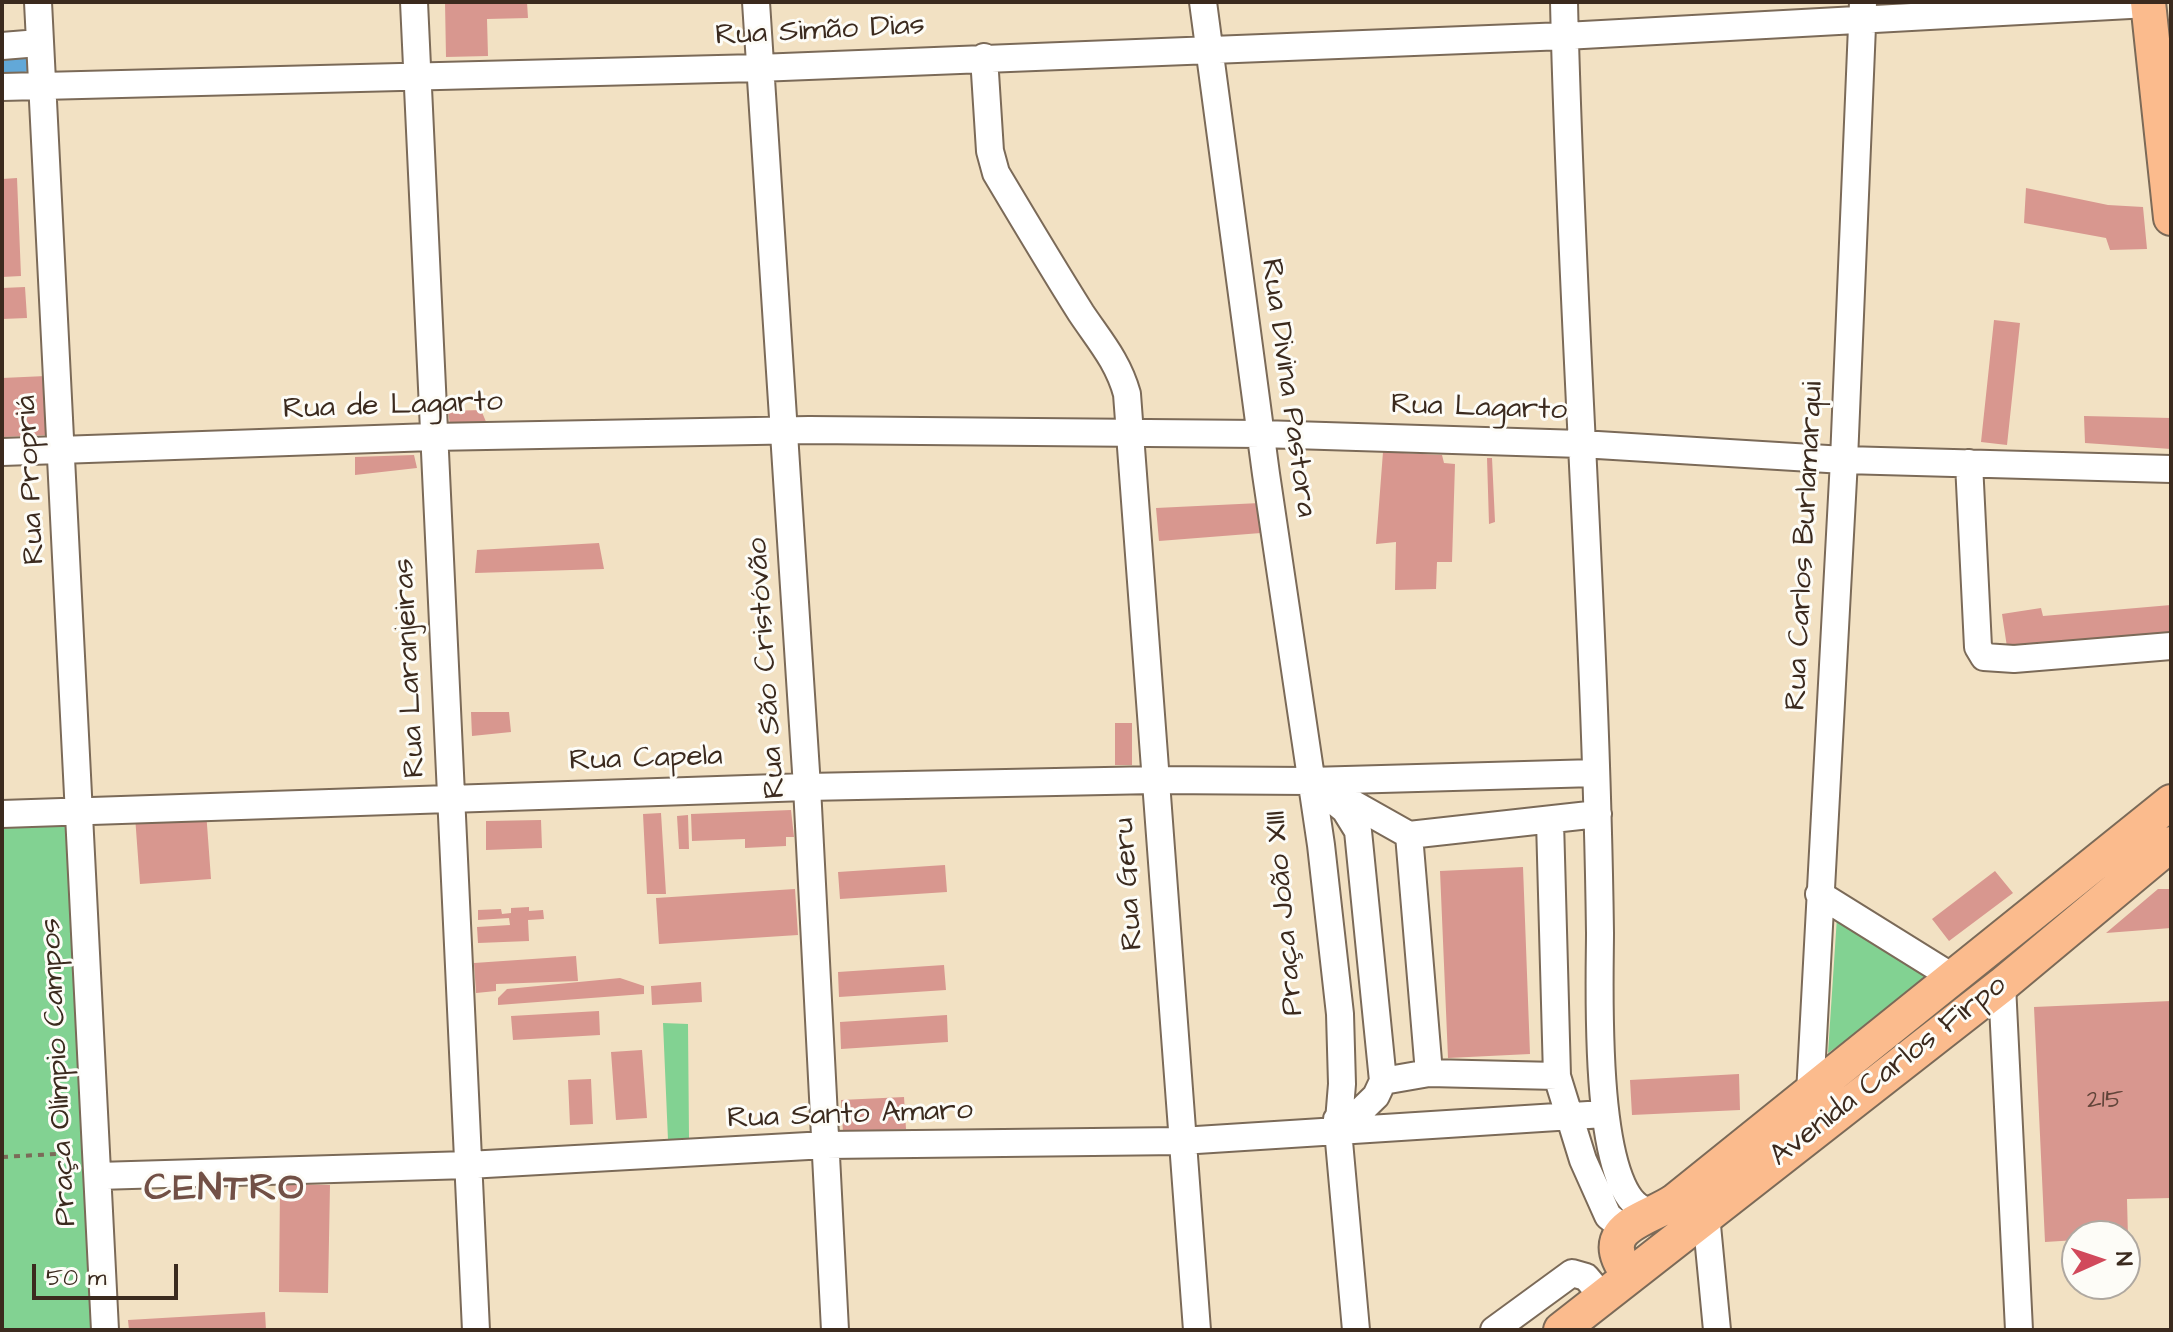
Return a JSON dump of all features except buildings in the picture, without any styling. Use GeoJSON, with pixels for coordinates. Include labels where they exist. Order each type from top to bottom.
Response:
{"type":"FeatureCollection","features":[{"type":"Feature","properties":{"kind":"main road"},"geometry":{"type":"LineString","coordinates":[[2148,3],[2171,218]]}},
{"type":"Feature","properties":{"kind":"main road","name":"Avenida Carlos Firpo"},"geometry":{"type":"LineString","coordinates":[[1634,1210],[1664,1209],[1675,1201],[2171,802]]}},
{"type":"Feature","properties":{"kind":"main road","name":"Avenida Carlos Firpo"},"geometry":{"type":"LineString","coordinates":[[1561,1330],[2002,985],[2171,844]]}},
{"type":"Feature","properties":{"kind":"main road"},"geometry":{"type":"LineString","coordinates":[[1629,1275],[1617,1257],[1617,1247],[1634,1210]]}},
{"type":"Feature","properties":{"kind":"street","name":"Rua Propriá"},"geometry":{"type":"LineString","coordinates":[[38,2],[26,48],[42,86],[80,812]]}},
{"type":"Feature","properties":{"kind":"street","name":"Rua Laranjeiras"},"geometry":{"type":"LineString","coordinates":[[414,2],[476,1330]]}},
{"type":"Feature","properties":{"kind":"street","name":"Rua São Cristóvão"},"geometry":{"type":"LineString","coordinates":[[756,2],[807,787],[835,1330]]}},
{"type":"Feature","properties":{"kind":"street","name":"Rua Divina Pastora"},"geometry":{"type":"LineString","coordinates":[[1203,2],[1310,781]]}},
{"type":"Feature","properties":{"kind":"street"},"geometry":{"type":"LineString","coordinates":[[1550,821],[1557,1076],[1583,1160],[1608,1216],[1618,1224],[1634,1210],[1604,1114],[1598,814],[1564,2]]}},
{"type":"Feature","properties":{"kind":"street","name":"Rua Simão Dias"},"geometry":{"type":"LineString","coordinates":[[2,87],[416,79],[758,68],[1209,47],[1565,36],[1862,11],[2148,3]]}},
{"type":"Feature","properties":{"kind":"street","name":"Rua Carlos Burlamarqui"},"geometry":{"type":"LineString","coordinates":[[1810,1094],[1844,460],[1862,11]]}},
{"type":"Feature","properties":{"kind":"street"},"geometry":{"type":"LineString","coordinates":[[26,48],[69,85]]}},
{"type":"Feature","properties":{"kind":"street","name":"Rua Geru"},"geometry":{"type":"LineString","coordinates":[[984,57],[990,151],[996,173],[1121,372],[1130,433],[1197,1330]]}},
{"type":"Feature","properties":{"kind":"street","name":"Rua Lagarto"},"geometry":{"type":"LineString","coordinates":[[785,430],[1261,434],[1581,444],[1844,460],[2171,469]]}},
{"type":"Feature","properties":{"kind":"street","name":"Rua de Lagarto"},"geometry":{"type":"LineString","coordinates":[[2,452],[432,437],[785,430]]}},
{"type":"Feature","properties":{"kind":"street"},"geometry":{"type":"LineString","coordinates":[[1969,463],[1978,647],[1984,657],[2004,660],[2171,646]]}},
{"type":"Feature","properties":{"kind":"street","name":"Praça João XIII"},"geometry":{"type":"LineString","coordinates":[[1356,1330],[1305,821],[1310,781],[1596,773]]}},
{"type":"Feature","properties":{"kind":"street","name":"Rua Capela"},"geometry":{"type":"LineString","coordinates":[[2,814],[807,787],[1155,780],[1310,781]]}},
{"type":"Feature","properties":{"kind":"street"},"geometry":{"type":"LineString","coordinates":[[1310,781],[1409,835],[1598,814]]}},
{"type":"Feature","properties":{"kind":"street"},"geometry":{"type":"LineString","coordinates":[[1310,781],[1345,810],[1358,831],[1383,1081],[1371,1103],[1338,1133]]}},
{"type":"Feature","properties":{"kind":"street","name":"Praça Olímpio Campos"},"geometry":{"type":"LineString","coordinates":[[80,812],[105,1330]]}},
{"type":"Feature","properties":{"kind":"street"},"geometry":{"type":"LineString","coordinates":[[1409,835],[1429,1073]]}},
{"type":"Feature","properties":{"kind":"street"},"geometry":{"type":"LineString","coordinates":[[1819,894],[1954,978]]}},
{"type":"Feature","properties":{"kind":"street"},"geometry":{"type":"LineString","coordinates":[[2002,985],[2019,1330]]}},
{"type":"Feature","properties":{"kind":"street"},"geometry":{"type":"LineString","coordinates":[[1383,1081],[1429,1073],[1557,1076]]}},
{"type":"Feature","properties":{"kind":"street","name":"Rua Santo Amaro"},"geometry":{"type":"LineString","coordinates":[[97,1164],[468,1165],[826,1145],[1181,1141],[1338,1133],[1570,1113],[1604,1114]]}},
{"type":"Feature","properties":{"kind":"street"},"geometry":{"type":"LineString","coordinates":[[1706,1215],[1717,1330]]}},
{"type":"Feature","properties":{"kind":"street"},"geometry":{"type":"LineString","coordinates":[[1494,1330],[1572,1273],[1586,1277],[1602,1296]]}},
{"type":"Feature","properties":{"kind":"path"},"geometry":{"type":"LineString","coordinates":[[2,1157],[97,1164]]}},
{"type":"Feature","properties":{"kind":"green space"},"geometry":{"type":"Polygon","coordinates":[[[71,821],[92,1330],[2,1330],[2,824],[71,821]]]}},
{"type":"Feature","properties":{"kind":"green space"},"geometry":{"type":"Polygon","coordinates":[[[1837,917],[1935,978],[1828,1053],[1837,917]]]}},
{"type":"Feature","properties":{"kind":"green space"},"geometry":{"type":"Polygon","coordinates":[[[663,1023],[688,1024],[689,1138],[668,1140],[663,1023]]]}},
{"type":"Feature","properties":{"kind":"waterway"},"geometry":{"type":"LineString","coordinates":[[2,63],[24,62]]}},
{"type":"Feature","properties":{"kind":"district","name":"CENTRO"},"geometry":{"type":"Point","coordinates":[225,1191]}}]}
